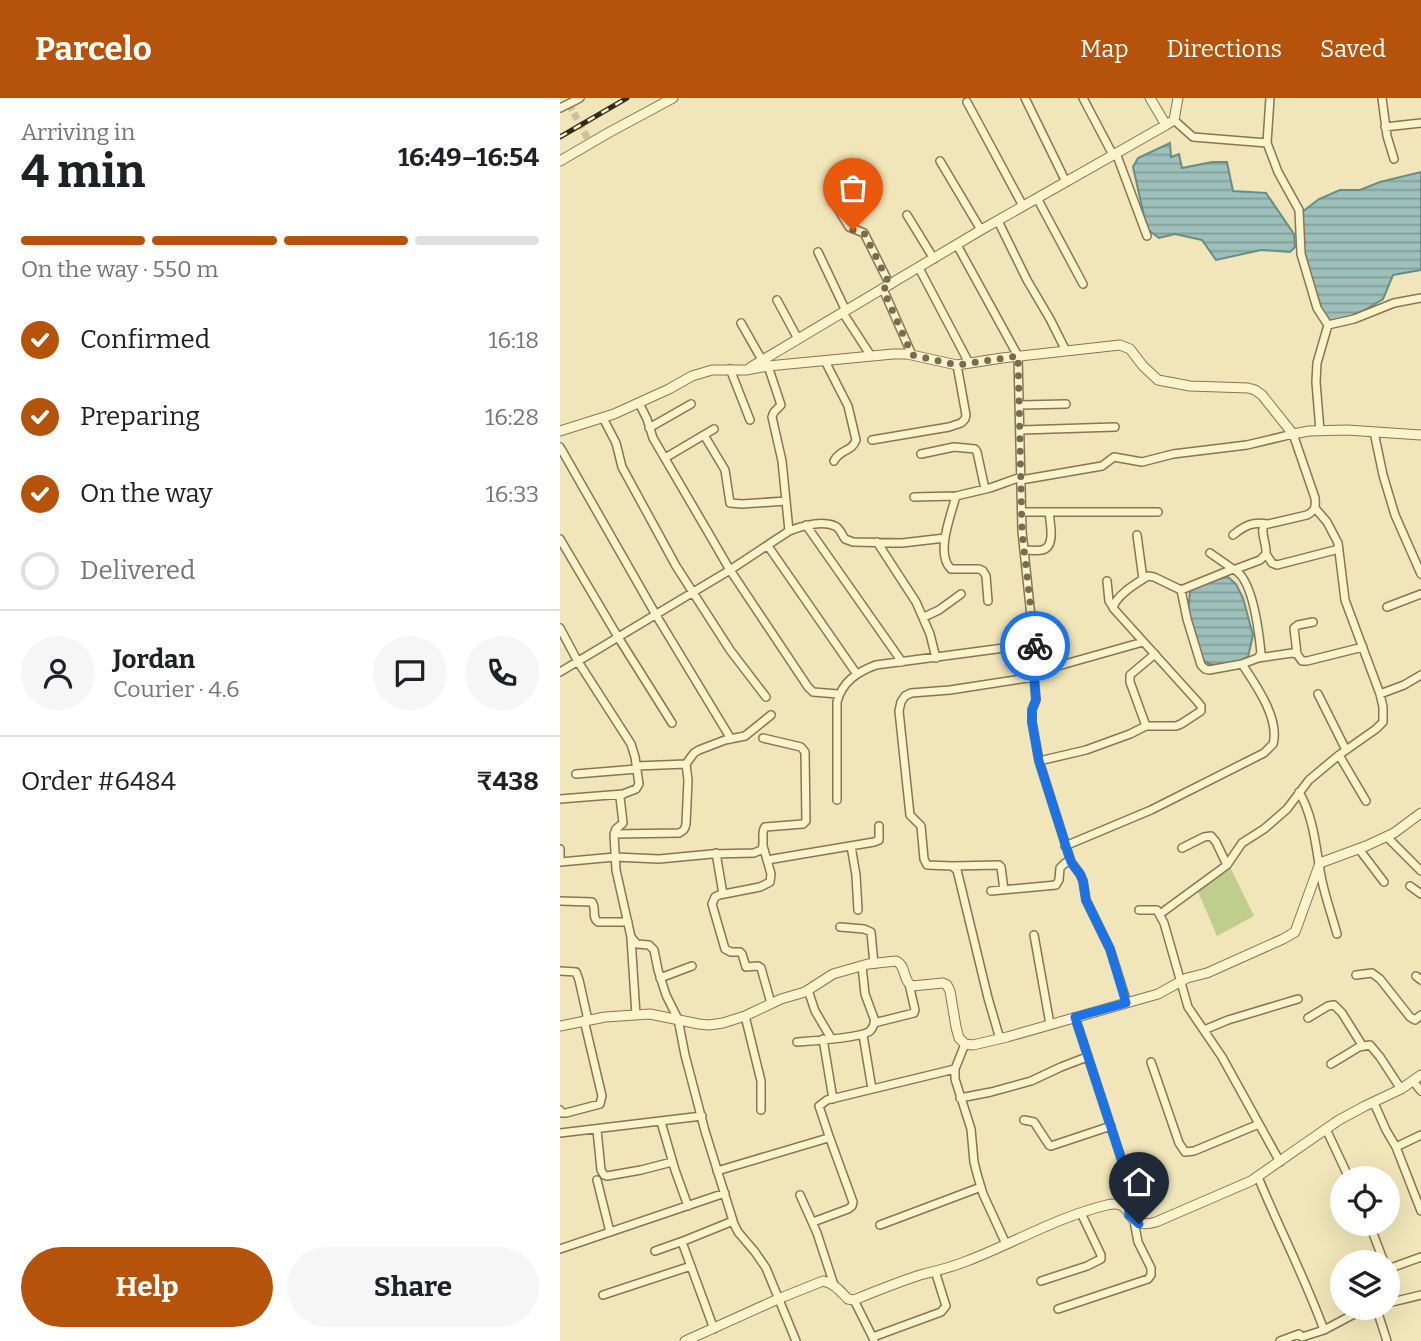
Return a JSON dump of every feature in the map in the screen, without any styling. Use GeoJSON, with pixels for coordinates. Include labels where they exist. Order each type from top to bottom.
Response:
{"type":"FeatureCollection","features":[{"type":"Feature","properties":{"kind":"street"},"geometry":{"type":"LineString","coordinates":[[560,108],[568,101],[580,98]]}},
{"type":"Feature","properties":{"kind":"street"},"geometry":{"type":"LineString","coordinates":[[560,161],[673,98]]}},
{"type":"Feature","properties":{"kind":"street"},"geometry":{"type":"LineString","coordinates":[[1025,98],[1066,182]]}},
{"type":"Feature","properties":{"kind":"street"},"geometry":{"type":"LineString","coordinates":[[1083,98],[1114,154],[1147,236]]}},
{"type":"Feature","properties":{"kind":"street"},"geometry":{"type":"LineString","coordinates":[[1150,98],[1170,123],[1193,137],[1267,143]]}},
{"type":"Feature","properties":{"kind":"street"},"geometry":{"type":"LineString","coordinates":[[560,431],[603,418],[701,373],[712,370],[746,370],[765,363],[798,340],[981,230],[1170,123],[1178,98]]}},
{"type":"Feature","properties":{"kind":"street"},"geometry":{"type":"LineString","coordinates":[[1270,98],[1267,143],[1278,172],[1299,210],[1301,254],[1317,308],[1328,325],[1317,363],[1315,383],[1320,431]]}},
{"type":"Feature","properties":{"kind":"street"},"geometry":{"type":"LineString","coordinates":[[1382,98],[1385,127],[1394,159]]}},
{"type":"Feature","properties":{"kind":"street"},"geometry":{"type":"LineString","coordinates":[[967,102],[1023,206]]}},
{"type":"Feature","properties":{"kind":"street"},"geometry":{"type":"LineString","coordinates":[[1385,127],[1421,123]]}},
{"type":"Feature","properties":{"kind":"street"},"geometry":{"type":"LineString","coordinates":[[940,161],[981,230]]}},
{"type":"Feature","properties":{"kind":"street"},"geometry":{"type":"LineString","coordinates":[[837,208],[854,194],[863,192],[875,177]]}},
{"type":"Feature","properties":{"kind":"street"},"geometry":{"type":"LineString","coordinates":[[830,195],[849,227],[864,233],[912,355]]}},
{"type":"Feature","properties":{"kind":"street"},"geometry":{"type":"LineString","coordinates":[[1037,198],[1083,284]]}},
{"type":"Feature","properties":{"kind":"street"},"geometry":{"type":"LineString","coordinates":[[907,215],[934,258]]}},
{"type":"Feature","properties":{"kind":"street"},"geometry":{"type":"LineString","coordinates":[[998,221],[1066,351]]}},
{"type":"Feature","properties":{"kind":"street"},"geometry":{"type":"LineString","coordinates":[[957,245],[1018,356],[1024,550],[1036,664],[1036,699],[1032,722],[1039,761],[1065,846],[1071,862],[1080,874],[1086,900],[1110,949],[1126,1003]]}},
{"type":"Feature","properties":{"kind":"street"},"geometry":{"type":"LineString","coordinates":[[818,252],[845,312],[871,356]]}},
{"type":"Feature","properties":{"kind":"street"},"geometry":{"type":"LineString","coordinates":[[919,268],[968,363]]}},
{"type":"Feature","properties":{"kind":"street"},"geometry":{"type":"LineString","coordinates":[[1328,325],[1394,303],[1421,298]]}},
{"type":"Feature","properties":{"kind":"street"},"geometry":{"type":"LineString","coordinates":[[777,300],[798,340]]}},
{"type":"Feature","properties":{"kind":"street"},"geometry":{"type":"LineString","coordinates":[[741,323],[765,363],[781,405],[772,417],[782,461],[789,531]]}},
{"type":"Feature","properties":{"kind":"street"},"geometry":{"type":"LineString","coordinates":[[765,363],[825,361],[893,354],[912,355],[957,365],[1120,345],[1130,349],[1158,380],[1190,386],[1255,390],[1293,434],[1315,498],[1315,508],[1307,515],[1267,524],[1252,524],[1233,535]]}},
{"type":"Feature","properties":{"kind":"street"},"geometry":{"type":"LineString","coordinates":[[825,361],[848,406],[856,440],[852,448],[839,453],[834,461]]}},
{"type":"Feature","properties":{"kind":"street"},"geometry":{"type":"LineString","coordinates":[[872,440],[961,423],[966,415],[957,365]]}},
{"type":"Feature","properties":{"kind":"street"},"geometry":{"type":"LineString","coordinates":[[730,369],[750,420]]}},
{"type":"Feature","properties":{"kind":"street"},"geometry":{"type":"LineString","coordinates":[[639,402],[653,438],[730,570],[808,687],[813,692],[838,694]]}},
{"type":"Feature","properties":{"kind":"street"},"geometry":{"type":"LineString","coordinates":[[649,428],[691,404]]}},
{"type":"Feature","properties":{"kind":"street"},"geometry":{"type":"LineString","coordinates":[[1020,405],[1066,404]]}},
{"type":"Feature","properties":{"kind":"street"},"geometry":{"type":"LineString","coordinates":[[603,418],[616,443],[622,467],[692,593],[766,697]]}},
{"type":"Feature","properties":{"kind":"street"},"geometry":{"type":"LineString","coordinates":[[1020,430],[1115,427]]}},
{"type":"Feature","properties":{"kind":"street"},"geometry":{"type":"LineString","coordinates":[[665,458],[714,429]]}},
{"type":"Feature","properties":{"kind":"street"},"geometry":{"type":"LineString","coordinates":[[914,497],[956,496],[1021,478],[1102,466],[1114,457],[1142,462],[1172,454],[1247,445],[1293,434],[1320,431],[1421,435]]}},
{"type":"Feature","properties":{"kind":"street"},"geometry":{"type":"LineString","coordinates":[[1374,432],[1395,515],[1421,574]]}},
{"type":"Feature","properties":{"kind":"street"},"geometry":{"type":"LineString","coordinates":[[704,435],[724,470],[730,503],[786,501]]}},
{"type":"Feature","properties":{"kind":"street"},"geometry":{"type":"LineString","coordinates":[[560,447],[731,739]]}},
{"type":"Feature","properties":{"kind":"street"},"geometry":{"type":"LineString","coordinates":[[921,454],[954,447],[975,449],[985,489]]}},
{"type":"Feature","properties":{"kind":"street"},"geometry":{"type":"LineString","coordinates":[[956,496],[944,538],[947,566],[951,569],[983,570],[988,601]]}},
{"type":"Feature","properties":{"kind":"street"},"geometry":{"type":"LineString","coordinates":[[1160,914],[1227,865],[1242,843],[1277,820],[1309,780],[1381,725],[1384,716],[1381,694],[1345,600],[1339,549],[1327,522],[1315,508]]}},
{"type":"Feature","properties":{"kind":"street"},"geometry":{"type":"LineString","coordinates":[[1022,512],[1158,512]]}},
{"type":"Feature","properties":{"kind":"street"},"geometry":{"type":"LineString","coordinates":[[1024,550],[1048,548],[1051,541],[1049,512]]}},
{"type":"Feature","properties":{"kind":"street"},"geometry":{"type":"LineString","coordinates":[[1267,524],[1262,530],[1266,554],[1272,563],[1278,565],[1339,549]]}},
{"type":"Feature","properties":{"kind":"street"},"geometry":{"type":"LineString","coordinates":[[560,672],[730,570],[789,531],[806,525],[833,525],[848,541],[902,543],[944,538]]}},
{"type":"Feature","properties":{"kind":"street"},"geometry":{"type":"LineString","coordinates":[[806,525],[902,662]]}},
{"type":"Feature","properties":{"kind":"street"},"geometry":{"type":"LineString","coordinates":[[1137,535],[1143,579]]}},
{"type":"Feature","properties":{"kind":"street"},"geometry":{"type":"LineString","coordinates":[[560,539],[672,723]]}},
{"type":"Feature","properties":{"kind":"street"},"geometry":{"type":"LineString","coordinates":[[877,542],[924,617],[936,658]]}},
{"type":"Feature","properties":{"kind":"street"},"geometry":{"type":"LineString","coordinates":[[768,546],[856,673]]}},
{"type":"Feature","properties":{"kind":"street"},"geometry":{"type":"LineString","coordinates":[[1210,553],[1240,572],[1247,585],[1260,646],[1261,653],[1258,658]]}},
{"type":"Feature","properties":{"kind":"street"},"geometry":{"type":"LineString","coordinates":[[1113,608],[1115,602],[1150,576],[1181,590],[1260,559],[1266,554]]}},
{"type":"Feature","properties":{"kind":"street"},"geometry":{"type":"LineString","coordinates":[[1039,761],[1098,746],[1146,726],[1176,726],[1201,711],[1196,700],[1113,608],[1109,601],[1107,581]]}},
{"type":"Feature","properties":{"kind":"street"},"geometry":{"type":"LineString","coordinates":[[1181,590],[1187,619],[1201,665],[1205,669],[1242,664],[1258,658],[1297,654]]}},
{"type":"Feature","properties":{"kind":"street"},"geometry":{"type":"LineString","coordinates":[[924,617],[961,594]]}},
{"type":"Feature","properties":{"kind":"street"},"geometry":{"type":"LineString","coordinates":[[1387,607],[1421,594]]}},
{"type":"Feature","properties":{"kind":"street"},"geometry":{"type":"LineString","coordinates":[[1313,622],[1294,628],[1297,654],[1302,661],[1363,647]]}},
{"type":"Feature","properties":{"kind":"street"},"geometry":{"type":"LineString","coordinates":[[560,628],[577,660],[631,744],[637,768],[638,788],[623,794],[560,799]]}},
{"type":"Feature","properties":{"kind":"street"},"geometry":{"type":"LineString","coordinates":[[1036,664],[1057,666],[1143,642]]}},
{"type":"Feature","properties":{"kind":"street"},"geometry":{"type":"LineString","coordinates":[[837,800],[838,694],[856,673],[876,666],[1034,644]]}},
{"type":"Feature","properties":{"kind":"street"},"geometry":{"type":"LineString","coordinates":[[1146,726],[1130,675],[1155,654]]}},
{"type":"Feature","properties":{"kind":"street"},"geometry":{"type":"LineString","coordinates":[[1065,846],[1151,810],[1271,748],[1275,733],[1266,704],[1242,664]]}},
{"type":"Feature","properties":{"kind":"street"},"geometry":{"type":"LineString","coordinates":[[1381,694],[1421,675]]}},
{"type":"Feature","properties":{"kind":"street"},"geometry":{"type":"LineString","coordinates":[[1004,890],[1003,873],[999,865],[927,865],[921,826],[910,815],[899,711],[901,702],[911,692],[950,690],[1034,677]]}},
{"type":"Feature","properties":{"kind":"street"},"geometry":{"type":"LineString","coordinates":[[1318,695],[1366,801]]}},
{"type":"Feature","properties":{"kind":"street"},"geometry":{"type":"LineString","coordinates":[[614,834],[679,833],[685,829],[688,779],[686,764],[694,753],[719,742],[750,734],[771,715]]}},
{"type":"Feature","properties":{"kind":"street"},"geometry":{"type":"LineString","coordinates":[[763,738],[801,747],[805,752],[806,821],[803,824],[765,827],[763,845],[771,879],[765,885],[715,897],[712,904],[725,949],[740,952],[746,967],[761,968],[771,1003]]}},
{"type":"Feature","properties":{"kind":"street"},"geometry":{"type":"LineString","coordinates":[[576,774],[686,764]]}},
{"type":"Feature","properties":{"kind":"street"},"geometry":{"type":"LineString","coordinates":[[1299,792],[1310,818],[1325,894],[1337,934]]}},
{"type":"Feature","properties":{"kind":"street"},"geometry":{"type":"LineString","coordinates":[[623,794],[620,797],[623,823],[614,834],[615,857],[631,937],[636,1014]]}},
{"type":"Feature","properties":{"kind":"street"},"geometry":{"type":"LineString","coordinates":[[1320,863],[1387,837],[1421,813]]}},
{"type":"Feature","properties":{"kind":"street"},"geometry":{"type":"LineString","coordinates":[[767,860],[879,840],[879,825]]}},
{"type":"Feature","properties":{"kind":"street"},"geometry":{"type":"LineString","coordinates":[[1181,848],[1211,836],[1227,865]]}},
{"type":"Feature","properties":{"kind":"street"},"geometry":{"type":"LineString","coordinates":[[1387,837],[1421,871]]}},
{"type":"Feature","properties":{"kind":"street"},"geometry":{"type":"LineString","coordinates":[[560,849],[560,862],[615,857],[659,859],[716,853],[754,853],[761,850],[763,845]]}},
{"type":"Feature","properties":{"kind":"street"},"geometry":{"type":"LineString","coordinates":[[851,846],[858,910]]}},
{"type":"Feature","properties":{"kind":"street"},"geometry":{"type":"LineString","coordinates":[[1359,849],[1384,882]]}},
{"type":"Feature","properties":{"kind":"street"},"geometry":{"type":"LineString","coordinates":[[716,853],[723,894]]}},
{"type":"Feature","properties":{"kind":"street"},"geometry":{"type":"LineString","coordinates":[[991,891],[1056,885],[1060,868],[1071,862]]}},
{"type":"Feature","properties":{"kind":"street"},"geometry":{"type":"LineString","coordinates":[[909,984],[947,985],[960,1038],[965,1044],[973,1045],[1158,994],[1187,978],[1208,973],[1295,932],[1320,863]]}},
{"type":"Feature","properties":{"kind":"street"},"geometry":{"type":"LineString","coordinates":[[951,866],[955,867],[958,875],[1000,1039]]}},
{"type":"Feature","properties":{"kind":"street"},"geometry":{"type":"LineString","coordinates":[[1410,886],[1421,894]]}},
{"type":"Feature","properties":{"kind":"street"},"geometry":{"type":"LineString","coordinates":[[560,901],[592,902],[594,918],[598,922],[628,922]]}},
{"type":"Feature","properties":{"kind":"street"},"geometry":{"type":"LineString","coordinates":[[1139,910],[1153,909],[1160,914],[1188,1007],[1222,1057],[1280,1162]]}},
{"type":"Feature","properties":{"kind":"street"},"geometry":{"type":"LineString","coordinates":[[840,927],[871,932],[874,964]]}},
{"type":"Feature","properties":{"kind":"street"},"geometry":{"type":"LineString","coordinates":[[1034,935],[1050,1024]]}},
{"type":"Feature","properties":{"kind":"street"},"geometry":{"type":"LineString","coordinates":[[631,937],[637,944],[649,944],[653,947],[660,978],[678,1019],[685,1055],[733,1221],[738,1232],[766,1268],[796,1341]]}},
{"type":"Feature","properties":{"kind":"street"},"geometry":{"type":"LineString","coordinates":[[560,1026],[636,1014],[709,1025],[723,1023],[808,990],[833,974],[862,966],[900,962],[909,984],[914,1013],[874,1023]]}},
{"type":"Feature","properties":{"kind":"street"},"geometry":{"type":"LineString","coordinates":[[660,978],[692,966]]}},
{"type":"Feature","properties":{"kind":"street"},"geometry":{"type":"LineString","coordinates":[[797,1042],[863,1034],[871,1030],[874,1017],[865,994],[862,966]]}},
{"type":"Feature","properties":{"kind":"street"},"geometry":{"type":"LineString","coordinates":[[560,971],[576,972],[602,1096],[600,1104],[566,1113],[560,1110]]}},
{"type":"Feature","properties":{"kind":"street"},"geometry":{"type":"LineString","coordinates":[[1356,975],[1373,973],[1410,1017],[1415,1020],[1421,1015]]}},
{"type":"Feature","properties":{"kind":"street"},"geometry":{"type":"LineString","coordinates":[[808,990],[827,1039],[833,1099]]}},
{"type":"Feature","properties":{"kind":"street"},"geometry":{"type":"LineString","coordinates":[[1204,1030],[1298,999]]}},
{"type":"Feature","properties":{"kind":"street"},"geometry":{"type":"LineString","coordinates":[[1308,1018],[1334,1004],[1362,1045]]}},
{"type":"Feature","properties":{"kind":"street"},"geometry":{"type":"LineString","coordinates":[[745,1016],[759,1070],[761,1110]]}},
{"type":"Feature","properties":{"kind":"street"},"geometry":{"type":"LineString","coordinates":[[1058,1309],[1148,1279],[1151,1275],[1151,1268],[1138,1242],[1127,1180],[1075,1017]]}},
{"type":"Feature","properties":{"kind":"street"},"geometry":{"type":"LineString","coordinates":[[863,1034],[872,1089]]}},
{"type":"Feature","properties":{"kind":"street"},"geometry":{"type":"LineString","coordinates":[[965,1044],[955,1069],[955,1079],[971,1129],[974,1162],[981,1187],[1006,1244]]}},
{"type":"Feature","properties":{"kind":"street"},"geometry":{"type":"LineString","coordinates":[[1331,1064],[1362,1045],[1370,1045],[1401,1089]]}},
{"type":"Feature","properties":{"kind":"street"},"geometry":{"type":"LineString","coordinates":[[960,1098],[1031,1081],[1087,1057]]}},
{"type":"Feature","properties":{"kind":"street"},"geometry":{"type":"LineString","coordinates":[[1151,1062],[1179,1143],[1185,1152],[1194,1151],[1259,1124]]}},
{"type":"Feature","properties":{"kind":"street"},"geometry":{"type":"LineString","coordinates":[[813,1222],[848,1209],[853,1202],[819,1106],[821,1103],[955,1069]]}},
{"type":"Feature","properties":{"kind":"street"},"geometry":{"type":"LineString","coordinates":[[685,1341],[823,1281],[830,1282],[848,1299],[855,1300],[967,1261],[1050,1224],[1115,1203],[1125,1207],[1139,1224],[1156,1222],[1258,1177],[1326,1129],[1417,1078],[1421,1091]]}},
{"type":"Feature","properties":{"kind":"street"},"geometry":{"type":"LineString","coordinates":[[1374,1102],[1421,1210]]}},
{"type":"Feature","properties":{"kind":"street"},"geometry":{"type":"LineString","coordinates":[[560,1133],[702,1116]]}},
{"type":"Feature","properties":{"kind":"street"},"geometry":{"type":"LineString","coordinates":[[1024,1120],[1034,1122],[1051,1146],[1111,1126]]}},
{"type":"Feature","properties":{"kind":"street"},"geometry":{"type":"LineString","coordinates":[[661,1122],[688,1206]]}},
{"type":"Feature","properties":{"kind":"street"},"geometry":{"type":"LineString","coordinates":[[1326,1129],[1343,1166]]}},
{"type":"Feature","properties":{"kind":"street"},"geometry":{"type":"LineString","coordinates":[[597,1130],[601,1170],[604,1175],[673,1162]]}},
{"type":"Feature","properties":{"kind":"street"},"geometry":{"type":"LineString","coordinates":[[1395,1147],[1421,1135]]}},
{"type":"Feature","properties":{"kind":"street"},"geometry":{"type":"LineString","coordinates":[[717,1171],[825,1140],[829,1136]]}},
{"type":"Feature","properties":{"kind":"street"},"geometry":{"type":"LineString","coordinates":[[1258,1177],[1279,1228],[1310,1290],[1324,1330]]}},
{"type":"Feature","properties":{"kind":"street"},"geometry":{"type":"LineString","coordinates":[[597,1180],[610,1232]]}},
{"type":"Feature","properties":{"kind":"street"},"geometry":{"type":"LineString","coordinates":[[880,1225],[981,1187]]}},
{"type":"Feature","properties":{"kind":"street"},"geometry":{"type":"LineString","coordinates":[[560,1249],[724,1193]]}},
{"type":"Feature","properties":{"kind":"street"},"geometry":{"type":"LineString","coordinates":[[800,1195],[813,1222],[834,1285]]}},
{"type":"Feature","properties":{"kind":"street"},"geometry":{"type":"LineString","coordinates":[[1041,1281],[1101,1259],[1081,1213]]}},
{"type":"Feature","properties":{"kind":"street"},"geometry":{"type":"LineString","coordinates":[[655,1251],[733,1221]]}},
{"type":"Feature","properties":{"kind":"street"},"geometry":{"type":"LineString","coordinates":[[682,1242],[713,1329]]}},
{"type":"Feature","properties":{"kind":"street"},"geometry":{"type":"LineString","coordinates":[[1400,1265],[1421,1257]]}},
{"type":"Feature","properties":{"kind":"street"},"geometry":{"type":"LineString","coordinates":[[603,1295],[691,1266]]}},
{"type":"Feature","properties":{"kind":"street"},"geometry":{"type":"LineString","coordinates":[[855,1300],[874,1339],[945,1310],[935,1271]]}},
{"type":"Feature","properties":{"kind":"street"},"geometry":{"type":"LineString","coordinates":[[1400,1300],[1421,1295]]}},
{"type":"Feature","properties":{"kind":"street"},"geometry":{"type":"LineString","coordinates":[[1280,1341],[1324,1330],[1343,1320]]}},
{"type":"Feature","properties":{"kind":"street"},"geometry":{"type":"LineString","coordinates":[[1380,1320],[1387,1341]]}},
{"type":"Feature","properties":{"kind":"green space"},"geometry":{"type":"Polygon","coordinates":[[[1229,865],[1254,916],[1217,936],[1196,887],[1229,865]]]}},
{"type":"Feature","properties":{"kind":"water"},"geometry":{"type":"Polygon","coordinates":[[[1170,143],[1171,157],[1179,154],[1182,168],[1227,162],[1233,191],[1266,193],[1294,234],[1295,247],[1290,252],[1261,250],[1216,260],[1202,240],[1175,234],[1159,238],[1147,229],[1133,167],[1138,158],[1170,143]]]}},
{"type":"Feature","properties":{"kind":"water"},"geometry":{"type":"Polygon","coordinates":[[[1421,172],[1421,270],[1393,275],[1383,299],[1340,322],[1326,321],[1305,254],[1302,212],[1319,199],[1340,190],[1360,190],[1421,172]]]}},
{"type":"Feature","properties":{"kind":"water"},"geometry":{"type":"Polygon","coordinates":[[[1228,577],[1236,584],[1243,598],[1253,635],[1248,657],[1230,665],[1217,666],[1200,657],[1188,613],[1190,591],[1206,581],[1228,577]]]}},
{"type":"Feature","properties":{"kind":"tunnel"},"geometry":{"type":"LineString","coordinates":[[569,104],[590,143]]}},
{"type":"Feature","properties":{"kind":"railway"},"geometry":{"type":"LineString","coordinates":[[560,137],[627,98]]}},
{"type":"Feature","properties":{"kind":"way so far"},"geometry":{"type":"LineString","coordinates":[[853,230],[864,233],[890,285],[883,289],[912,355],[957,365],[1018,356],[1022,531],[1035,646]]}},
{"type":"Feature","properties":{"kind":"route"},"geometry":{"type":"LineString","coordinates":[[1035,646],[1036,699],[1031,716],[1039,761],[1071,862],[1080,874],[1086,900],[1110,949],[1126,1003],[1075,1017],[1124,1167],[1129,1215],[1139,1224]]}}]}
